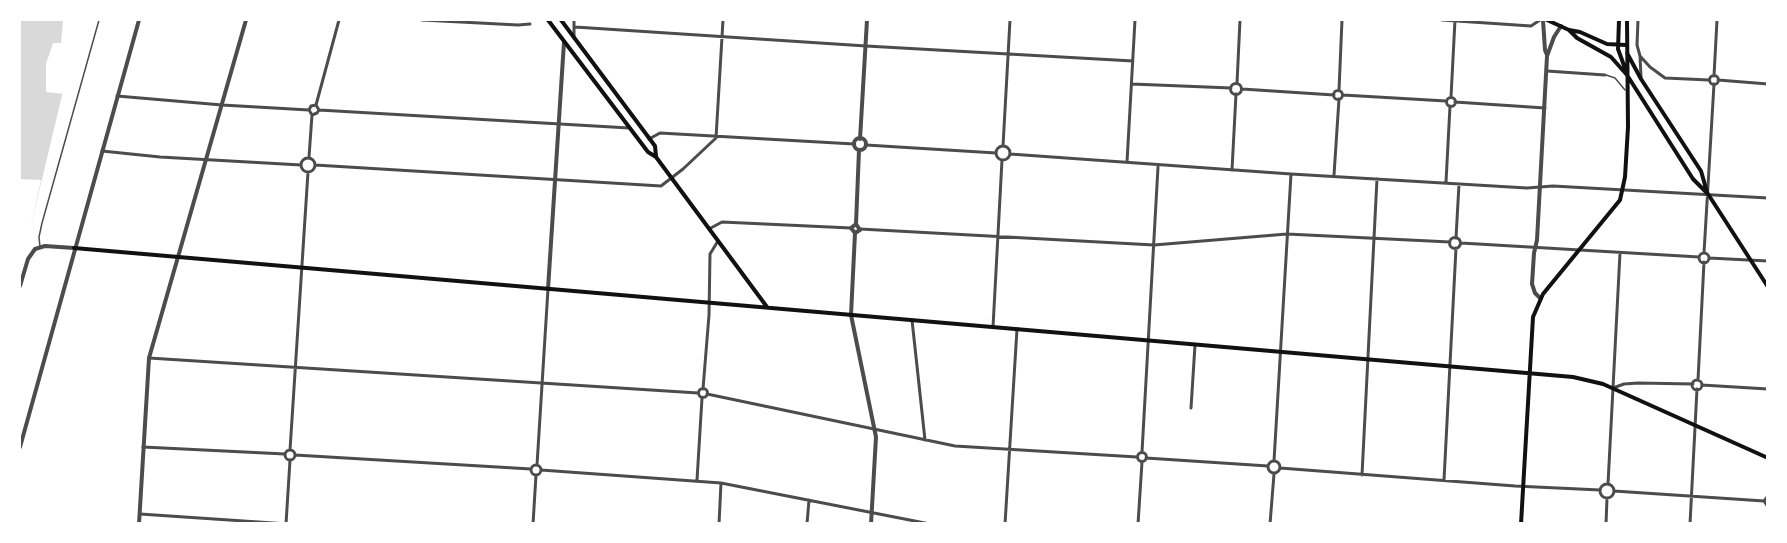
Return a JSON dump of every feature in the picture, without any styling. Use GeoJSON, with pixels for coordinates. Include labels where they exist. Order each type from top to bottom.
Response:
{"type":"FeatureCollection","features":[{"type":"Feature","properties":{"kind":"main road"},"geometry":{"type":"LineString","coordinates":[[548,20],[629,128],[648,152],[656,157],[768,308]]}},
{"type":"Feature","properties":{"kind":"main road"},"geometry":{"type":"LineString","coordinates":[[561,20],[654,146],[656,157]]}},
{"type":"Feature","properties":{"kind":"main road"},"geometry":{"type":"LineString","coordinates":[[1544,20],[1580,32],[1606,44],[1626,47]]}},
{"type":"Feature","properties":{"kind":"main road"},"geometry":{"type":"LineString","coordinates":[[1619,20],[1619,57],[1627,75],[1693,179],[1708,194],[1767,287]]}},
{"type":"Feature","properties":{"kind":"main road"},"geometry":{"type":"LineString","coordinates":[[1521,524],[1532,321],[1540,298],[1617,206],[1623,190],[1628,127],[1627,20]]}},
{"type":"Feature","properties":{"kind":"main road"},"geometry":{"type":"LineString","coordinates":[[1569,30],[1577,38],[1611,57],[1627,75]]}},
{"type":"Feature","properties":{"kind":"main road"},"geometry":{"type":"LineString","coordinates":[[1626,47],[1641,79],[1701,171],[1708,194]]}},
{"type":"Feature","properties":{"kind":"main road"},"geometry":{"type":"LineString","coordinates":[[74,248],[1586,379],[1613,388],[1767,458]]}},
{"type":"Feature","properties":{"kind":"street"},"geometry":{"type":"LineString","coordinates":[[20,447],[139,20]]}},
{"type":"Feature","properties":{"kind":"street"},"geometry":{"type":"LineString","coordinates":[[139,524],[149,358],[246,20]]}},
{"type":"Feature","properties":{"kind":"street"},"geometry":{"type":"LineString","coordinates":[[319,110],[316,105],[339,20]]}},
{"type":"Feature","properties":{"kind":"street"},"geometry":{"type":"LineString","coordinates":[[422,20],[530,24]]}},
{"type":"Feature","properties":{"kind":"street"},"geometry":{"type":"LineString","coordinates":[[574,20],[574,38]]}},
{"type":"Feature","properties":{"kind":"street"},"geometry":{"type":"LineString","coordinates":[[315,165],[656,187],[672,179],[716,138],[723,20]]}},
{"type":"Feature","properties":{"kind":"street"},"geometry":{"type":"LineString","coordinates":[[860,139],[867,20]]}},
{"type":"Feature","properties":{"kind":"street"},"geometry":{"type":"LineString","coordinates":[[1003,146],[1010,20]]}},
{"type":"Feature","properties":{"kind":"street"},"geometry":{"type":"LineString","coordinates":[[1127,162],[1135,20]]}},
{"type":"Feature","properties":{"kind":"street"},"geometry":{"type":"LineString","coordinates":[[1240,20],[1237,83],[1242,89],[1334,95],[1339,99]]}},
{"type":"Feature","properties":{"kind":"street"},"geometry":{"type":"LineString","coordinates":[[1342,20],[1339,90],[1343,95],[1446,101],[1451,97]]}},
{"type":"Feature","properties":{"kind":"street"},"geometry":{"type":"LineString","coordinates":[[1442,20],[1531,26],[1544,20],[1547,71],[1533,277],[1534,291],[1540,298]]}},
{"type":"Feature","properties":{"kind":"street"},"geometry":{"type":"LineString","coordinates":[[1455,20],[1451,97],[1455,102]]}},
{"type":"Feature","properties":{"kind":"street"},"geometry":{"type":"LineString","coordinates":[[1638,20],[1637,45],[1641,79]]}},
{"type":"Feature","properties":{"kind":"street"},"geometry":{"type":"LineString","coordinates":[[1717,20],[1714,76],[1718,80],[1767,84]]}},
{"type":"Feature","properties":{"kind":"street"},"geometry":{"type":"LineString","coordinates":[[1547,56],[1561,26]]}},
{"type":"Feature","properties":{"kind":"street"},"geometry":{"type":"LineString","coordinates":[[575,27],[1133,61]]}},
{"type":"Feature","properties":{"kind":"street"},"geometry":{"type":"LineString","coordinates":[[564,40],[537,465],[541,470],[721,483],[930,524]]}},
{"type":"Feature","properties":{"kind":"street"},"geometry":{"type":"LineString","coordinates":[[1640,56],[1665,78],[1709,80],[1714,84]]}},
{"type":"Feature","properties":{"kind":"street"},"geometry":{"type":"LineString","coordinates":[[1547,71],[1605,75]]}},
{"type":"Feature","properties":{"kind":"street"},"geometry":{"type":"LineString","coordinates":[[1709,80],[1714,76]]}},
{"type":"Feature","properties":{"kind":"street"},"geometry":{"type":"LineString","coordinates":[[1459,184],[1456,238],[1461,243],[1699,257],[1704,253],[1714,84],[1718,80]]}},
{"type":"Feature","properties":{"kind":"street"},"geometry":{"type":"LineString","coordinates":[[1231,88],[1237,83]]}},
{"type":"Feature","properties":{"kind":"street"},"geometry":{"type":"LineString","coordinates":[[1132,84],[1231,88]]}},
{"type":"Feature","properties":{"kind":"street"},"geometry":{"type":"LineString","coordinates":[[1231,88],[1236,94]]}},
{"type":"Feature","properties":{"kind":"street"},"geometry":{"type":"LineString","coordinates":[[1236,94],[1242,89]]}},
{"type":"Feature","properties":{"kind":"street"},"geometry":{"type":"LineString","coordinates":[[1334,95],[1336,90],[1339,90]]}},
{"type":"Feature","properties":{"kind":"street"},"geometry":{"type":"LineString","coordinates":[[1232,170],[1236,94]]}},
{"type":"Feature","properties":{"kind":"street"},"geometry":{"type":"LineString","coordinates":[[1334,176],[1339,99],[1343,95]]}},
{"type":"Feature","properties":{"kind":"street"},"geometry":{"type":"LineString","coordinates":[[117,96],[309,110],[312,114],[309,157]]}},
{"type":"Feature","properties":{"kind":"street"},"geometry":{"type":"LineString","coordinates":[[1445,183],[1450,106],[1446,101]]}},
{"type":"Feature","properties":{"kind":"street"},"geometry":{"type":"LineString","coordinates":[[1450,106],[1455,102],[1545,108]]}},
{"type":"Feature","properties":{"kind":"street"},"geometry":{"type":"LineString","coordinates":[[309,110],[311,106],[316,105]]}},
{"type":"Feature","properties":{"kind":"street"},"geometry":{"type":"LineString","coordinates":[[312,114],[319,110],[629,128]]}},
{"type":"Feature","properties":{"kind":"street"},"geometry":{"type":"LineString","coordinates":[[649,139],[660,134],[854,144]]}},
{"type":"Feature","properties":{"kind":"street"},"geometry":{"type":"LineString","coordinates":[[854,144],[860,139]]}},
{"type":"Feature","properties":{"kind":"street"},"geometry":{"type":"LineString","coordinates":[[860,139],[866,145]]}},
{"type":"Feature","properties":{"kind":"street"},"geometry":{"type":"LineString","coordinates":[[854,144],[856,149],[860,150]]}},
{"type":"Feature","properties":{"kind":"street"},"geometry":{"type":"LineString","coordinates":[[860,150],[866,145]]}},
{"type":"Feature","properties":{"kind":"street"},"geometry":{"type":"LineString","coordinates":[[866,145],[996,153]]}},
{"type":"Feature","properties":{"kind":"street"},"geometry":{"type":"LineString","coordinates":[[996,153],[1003,146]]}},
{"type":"Feature","properties":{"kind":"street"},"geometry":{"type":"LineString","coordinates":[[1003,146],[1009,150],[1010,154]]}},
{"type":"Feature","properties":{"kind":"street"},"geometry":{"type":"LineString","coordinates":[[860,150],[856,224],[860,229]]}},
{"type":"Feature","properties":{"kind":"street"},"geometry":{"type":"LineString","coordinates":[[102,151],[301,165]]}},
{"type":"Feature","properties":{"kind":"street"},"geometry":{"type":"LineString","coordinates":[[996,153],[1002,160]]}},
{"type":"Feature","properties":{"kind":"street"},"geometry":{"type":"LineString","coordinates":[[1010,154],[1158,166],[1459,184],[1767,198]]}},
{"type":"Feature","properties":{"kind":"street"},"geometry":{"type":"LineString","coordinates":[[1002,160],[1007,159],[1010,154]]}},
{"type":"Feature","properties":{"kind":"street"},"geometry":{"type":"LineString","coordinates":[[308,172],[303,170],[301,165],[302,160],[309,157]]}},
{"type":"Feature","properties":{"kind":"street"},"geometry":{"type":"LineString","coordinates":[[309,157],[313,159],[315,165]]}},
{"type":"Feature","properties":{"kind":"street"},"geometry":{"type":"LineString","coordinates":[[993,327],[1002,160]]}},
{"type":"Feature","properties":{"kind":"street"},"geometry":{"type":"LineString","coordinates":[[308,172],[315,165]]}},
{"type":"Feature","properties":{"kind":"street"},"geometry":{"type":"LineString","coordinates":[[1146,458],[1142,452],[1158,166]]}},
{"type":"Feature","properties":{"kind":"street"},"geometry":{"type":"LineString","coordinates":[[290,450],[308,172]]}},
{"type":"Feature","properties":{"kind":"street"},"geometry":{"type":"LineString","coordinates":[[1138,524],[1142,462],[1146,458],[1268,466],[1274,461],[1291,174]]}},
{"type":"Feature","properties":{"kind":"street"},"geometry":{"type":"LineString","coordinates":[[1362,475],[1377,179]]}},
{"type":"Feature","properties":{"kind":"street"},"geometry":{"type":"LineString","coordinates":[[709,229],[722,222],[851,228],[856,224]]}},
{"type":"Feature","properties":{"kind":"street"},"geometry":{"type":"LineString","coordinates":[[851,228],[855,233],[851,315],[875,431],[871,524]]}},
{"type":"Feature","properties":{"kind":"street"},"geometry":{"type":"LineString","coordinates":[[855,233],[860,229],[1154,245],[1287,234],[1450,242],[1456,238]]}},
{"type":"Feature","properties":{"kind":"street"},"geometry":{"type":"LineString","coordinates":[[149,358],[698,393],[703,389],[710,254],[718,241]]}},
{"type":"Feature","properties":{"kind":"street"},"geometry":{"type":"LineString","coordinates":[[1450,242],[1452,247],[1456,248]]}},
{"type":"Feature","properties":{"kind":"street"},"geometry":{"type":"LineString","coordinates":[[1444,481],[1456,248],[1461,243]]}},
{"type":"Feature","properties":{"kind":"street"},"geometry":{"type":"LineString","coordinates":[[20,286],[28,259],[38,248],[74,248]]}},
{"type":"Feature","properties":{"kind":"street"},"geometry":{"type":"LineString","coordinates":[[1608,484],[1620,253]]}},
{"type":"Feature","properties":{"kind":"street"},"geometry":{"type":"LineString","coordinates":[[1704,253],[1708,254],[1709,258]]}},
{"type":"Feature","properties":{"kind":"street"},"geometry":{"type":"LineString","coordinates":[[1699,257],[1700,261],[1704,262]]}},
{"type":"Feature","properties":{"kind":"street"},"geometry":{"type":"LineString","coordinates":[[1702,385],[1698,380],[1704,262],[1709,258],[1767,261]]}},
{"type":"Feature","properties":{"kind":"street"},"geometry":{"type":"LineString","coordinates":[[912,320],[925,440]]}},
{"type":"Feature","properties":{"kind":"street"},"geometry":{"type":"LineString","coordinates":[[1005,524],[1017,329]]}},
{"type":"Feature","properties":{"kind":"street"},"geometry":{"type":"LineString","coordinates":[[1191,408],[1195,345]]}},
{"type":"Feature","properties":{"kind":"street"},"geometry":{"type":"LineString","coordinates":[[1613,388],[1638,383],[1693,384],[1698,380]]}},
{"type":"Feature","properties":{"kind":"street"},"geometry":{"type":"LineString","coordinates":[[1690,524],[1697,389],[1693,384]]}},
{"type":"Feature","properties":{"kind":"street"},"geometry":{"type":"LineString","coordinates":[[1697,389],[1702,385],[1767,388]]}},
{"type":"Feature","properties":{"kind":"street"},"geometry":{"type":"LineString","coordinates":[[703,389],[707,394],[955,446],[1137,457],[1142,462]]}},
{"type":"Feature","properties":{"kind":"street"},"geometry":{"type":"LineString","coordinates":[[697,480],[702,398],[698,393]]}},
{"type":"Feature","properties":{"kind":"street"},"geometry":{"type":"LineString","coordinates":[[702,398],[707,394]]}},
{"type":"Feature","properties":{"kind":"street"},"geometry":{"type":"LineString","coordinates":[[20,430],[25,428]]}},
{"type":"Feature","properties":{"kind":"street"},"geometry":{"type":"LineString","coordinates":[[143,447],[285,454],[290,450]]}},
{"type":"Feature","properties":{"kind":"street"},"geometry":{"type":"LineString","coordinates":[[290,450],[295,455],[531,469],[537,465]]}},
{"type":"Feature","properties":{"kind":"street"},"geometry":{"type":"LineString","coordinates":[[1137,457],[1142,452]]}},
{"type":"Feature","properties":{"kind":"street"},"geometry":{"type":"LineString","coordinates":[[285,454],[290,460]]}},
{"type":"Feature","properties":{"kind":"street"},"geometry":{"type":"LineString","coordinates":[[140,514],[286,523],[290,460],[295,455]]}},
{"type":"Feature","properties":{"kind":"street"},"geometry":{"type":"LineString","coordinates":[[1274,461],[1279,463],[1280,468],[1278,473],[1274,474]]}},
{"type":"Feature","properties":{"kind":"street"},"geometry":{"type":"LineString","coordinates":[[1268,466],[1274,474]]}},
{"type":"Feature","properties":{"kind":"street"},"geometry":{"type":"LineString","coordinates":[[1280,468],[1524,487],[1600,490]]}},
{"type":"Feature","properties":{"kind":"street"},"geometry":{"type":"LineString","coordinates":[[531,469],[536,475]]}},
{"type":"Feature","properties":{"kind":"street"},"geometry":{"type":"LineString","coordinates":[[533,524],[536,475],[541,470]]}},
{"type":"Feature","properties":{"kind":"street"},"geometry":{"type":"LineString","coordinates":[[1270,524],[1274,474]]}},
{"type":"Feature","properties":{"kind":"street"},"geometry":{"type":"LineString","coordinates":[[719,524],[721,483]]}},
{"type":"Feature","properties":{"kind":"street"},"geometry":{"type":"LineString","coordinates":[[1600,490],[1608,484]]}},
{"type":"Feature","properties":{"kind":"street"},"geometry":{"type":"LineString","coordinates":[[1607,498],[1614,492],[1613,486],[1608,484]]}},
{"type":"Feature","properties":{"kind":"street"},"geometry":{"type":"LineString","coordinates":[[1600,490],[1602,496],[1607,498]]}},
{"type":"Feature","properties":{"kind":"street"},"geometry":{"type":"LineString","coordinates":[[1614,492],[1764,501]]}},
{"type":"Feature","properties":{"kind":"street"},"geometry":{"type":"LineString","coordinates":[[1764,501],[1767,496]]}},
{"type":"Feature","properties":{"kind":"street"},"geometry":{"type":"LineString","coordinates":[[1606,524],[1607,498]]}},
{"type":"Feature","properties":{"kind":"street"},"geometry":{"type":"LineString","coordinates":[[807,524],[809,500]]}},
{"type":"Feature","properties":{"kind":"street"},"geometry":{"type":"LineString","coordinates":[[1764,501],[1767,507]]}},
{"type":"Feature","properties":{"kind":"lane"},"geometry":{"type":"LineString","coordinates":[[38,248],[42,224],[99,20]]}},
{"type":"Feature","properties":{"kind":"lane"},"geometry":{"type":"LineString","coordinates":[[1605,75],[1617,79],[1628,93]]}},
{"type":"Feature","properties":{"kind":"shaded area"},"geometry":{"type":"Polygon","coordinates":[[[20,20],[80,20],[32,221],[20,219],[20,20]]]}},
{"type":"Feature","properties":{"kind":"pier"},"geometry":{"type":"Polygon","coordinates":[[[63,20],[83,20],[65,94],[46,92],[46,64],[53,43],[61,43],[63,20]]]}},
{"type":"Feature","properties":{"kind":"pier"},"geometry":{"type":"Polygon","coordinates":[[[20,179],[41,180],[32,221],[20,220],[20,179]]]}}]}
